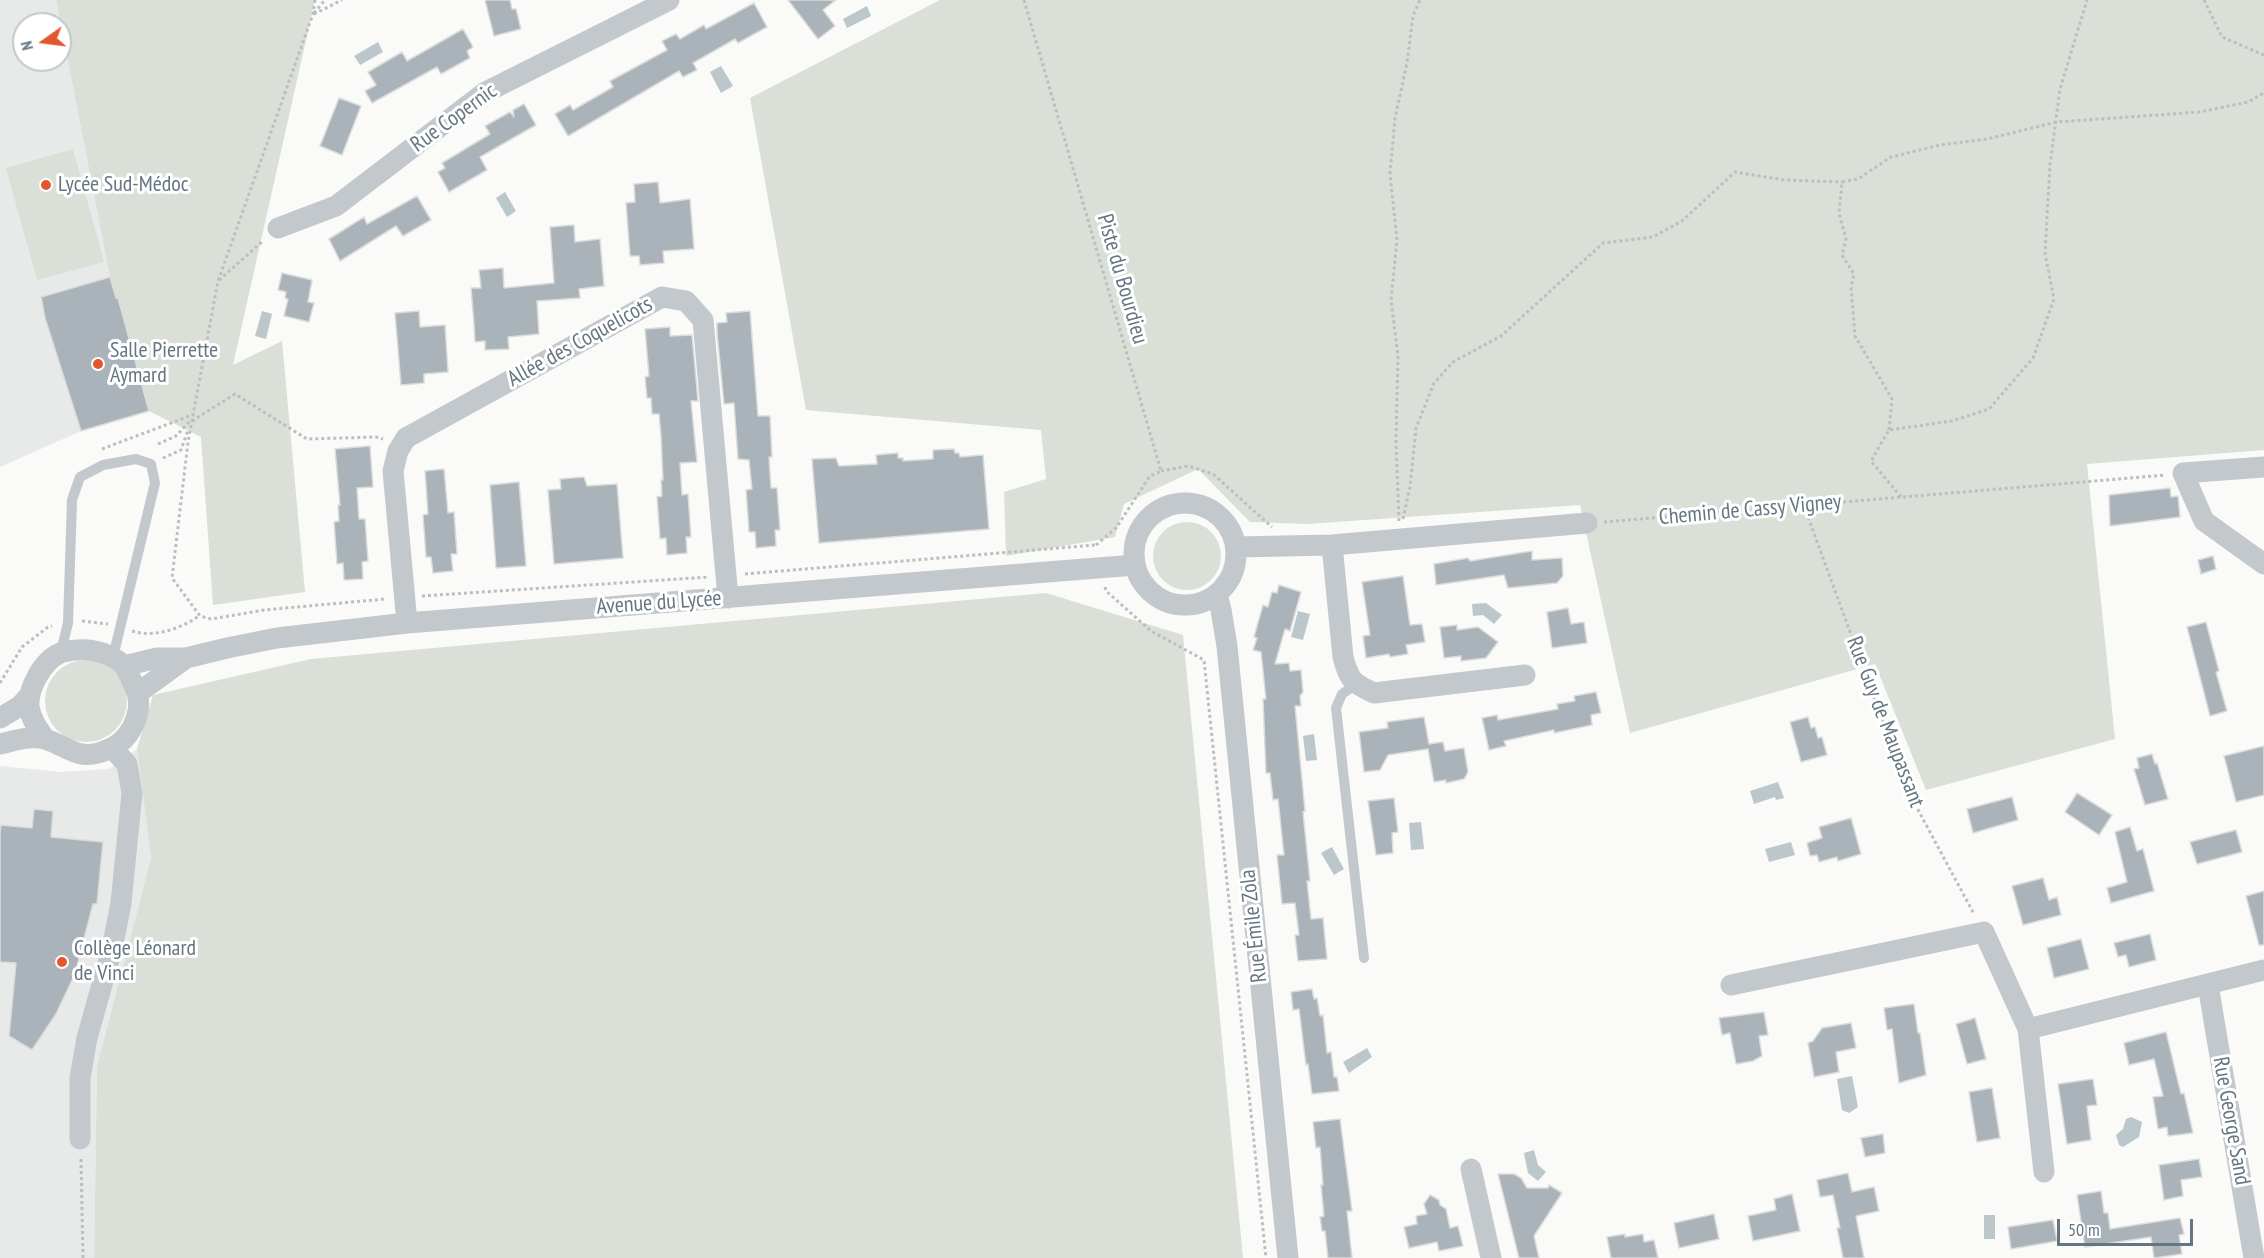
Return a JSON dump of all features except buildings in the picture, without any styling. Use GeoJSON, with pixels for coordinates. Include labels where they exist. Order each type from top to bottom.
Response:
{"type":"FeatureCollection","features":[{"type":"Feature","properties":{"kind":"street","name":"Rue Copernic"},"geometry":{"type":"LineString","coordinates":[[278,228],[336,206],[484,93],[669,0]]}},
{"type":"Feature","properties":{"kind":"street","name":"Allée des Coquelicots"},"geometry":{"type":"LineString","coordinates":[[402,444],[406,438],[662,297],[686,301],[703,320],[728,598]]}},
{"type":"Feature","properties":{"kind":"street"},"geometry":{"type":"LineString","coordinates":[[402,444],[393,471],[407,622]]}},
{"type":"Feature","properties":{"kind":"street"},"geometry":{"type":"LineString","coordinates":[[2264,467],[2183,473],[2204,521],[2264,564]]}},
{"type":"Feature","properties":{"kind":"street"},"geometry":{"type":"LineString","coordinates":[[1176,504],[1192,504],[1208,508],[1215,513],[1231,531],[1236,547],[1233,573],[1226,585],[1217,595],[1202,603],[1185,606],[1168,602],[1153,594],[1142,581],[1135,565],[1134,549],[1139,533],[1148,519],[1160,509],[1176,504]]}},
{"type":"Feature","properties":{"kind":"street"},"geometry":{"type":"LineString","coordinates":[[1236,547],[1332,544],[1587,523]]}},
{"type":"Feature","properties":{"kind":"street"},"geometry":{"type":"LineString","coordinates":[[1332,544],[1343,657],[1348,675],[1355,685],[1374,693],[1525,675]]}},
{"type":"Feature","properties":{"kind":"street","name":"Avenue du Lycée"},"geometry":{"type":"LineString","coordinates":[[119,662],[157,657],[186,658],[277,638],[407,622],[1135,565]]}},
{"type":"Feature","properties":{"kind":"street","name":"Rue Émile Zola"},"geometry":{"type":"LineString","coordinates":[[1217,595],[1227,646],[1288,1258]]}},
{"type":"Feature","properties":{"kind":"street"},"geometry":{"type":"LineString","coordinates":[[0,717],[20,705],[29,696],[41,669],[61,652],[89,650],[119,662],[138,693],[139,710],[134,725],[125,739],[99,753],[85,755],[71,753],[45,739],[32,738],[0,744]]}},
{"type":"Feature","properties":{"kind":"street","name":"Avenue du Lycée"},"geometry":{"type":"LineString","coordinates":[[138,693],[186,658]]}},
{"type":"Feature","properties":{"kind":"street"},"geometry":{"type":"LineString","coordinates":[[29,696],[32,718],[45,739]]}},
{"type":"Feature","properties":{"kind":"street"},"geometry":{"type":"LineString","coordinates":[[80,1139],[80,1078],[87,1038],[112,949],[121,903],[132,793],[127,764],[112,748]]}},
{"type":"Feature","properties":{"kind":"street"},"geometry":{"type":"LineString","coordinates":[[1731,986],[1983,932],[2028,1029],[2044,1172]]}},
{"type":"Feature","properties":{"kind":"street"},"geometry":{"type":"LineString","coordinates":[[2028,1029],[2264,970]]}},
{"type":"Feature","properties":{"kind":"street","name":"Rue George Sand"},"geometry":{"type":"LineString","coordinates":[[2208,985],[2254,1258]]}},
{"type":"Feature","properties":{"kind":"street"},"geometry":{"type":"LineString","coordinates":[[1471,1169],[1491,1258]]}},
{"type":"Feature","properties":{"kind":"lane"},"geometry":{"type":"LineString","coordinates":[[61,652],[68,623],[72,500],[80,477],[103,465],[136,459],[151,464],[155,483],[119,662]]}},
{"type":"Feature","properties":{"kind":"lane"},"geometry":{"type":"LineString","coordinates":[[1355,685],[1342,694],[1336,708],[1364,958]]}},
{"type":"Feature","properties":{"kind":"path"},"geometry":{"type":"LineString","coordinates":[[315,0],[313,14],[218,281],[192,415],[172,578],[200,616],[211,618],[264,610],[404,597],[726,576],[1096,545],[1116,528],[1150,476],[1161,471],[1188,466],[1214,474],[1274,528],[1281,544]]}},
{"type":"Feature","properties":{"kind":"path"},"geometry":{"type":"LineString","coordinates":[[313,14],[325,0]]}},
{"type":"Feature","properties":{"kind":"path"},"geometry":{"type":"LineString","coordinates":[[313,14],[342,0]]}},
{"type":"Feature","properties":{"kind":"path","name":"Piste du Bourdieu"},"geometry":{"type":"LineString","coordinates":[[1024,0],[1161,471]]}},
{"type":"Feature","properties":{"kind":"path"},"geometry":{"type":"LineString","coordinates":[[1399,537],[1396,442],[1398,356],[1391,300],[1396,240],[1390,174],[1395,118],[1407,63],[1413,16],[1420,0]]}},
{"type":"Feature","properties":{"kind":"path"},"geometry":{"type":"LineString","coordinates":[[1889,430],[1952,421],[1989,409],[2033,358],[2054,299],[2045,253],[2050,165],[2060,89],[2087,0]]}},
{"type":"Feature","properties":{"kind":"path"},"geometry":{"type":"LineString","coordinates":[[2204,0],[2222,37],[2264,55]]}},
{"type":"Feature","properties":{"kind":"path"},"geometry":{"type":"LineString","coordinates":[[1399,537],[1410,487],[1416,428],[1434,383],[1453,362],[1501,336],[1603,243],[1653,237],[1682,221],[1735,172],[1784,180],[1842,182],[1858,179],[1891,157],[1940,145],[1987,139],[2057,122],[2200,112],[2248,102],[2264,93]]}},
{"type":"Feature","properties":{"kind":"path"},"geometry":{"type":"LineString","coordinates":[[1842,182],[1839,213],[1846,239],[1842,255],[1854,274],[1851,287],[1855,336],[1892,399],[1889,430],[1871,461],[1901,497]]}},
{"type":"Feature","properties":{"kind":"path"},"geometry":{"type":"LineString","coordinates":[[218,281],[278,228]]}},
{"type":"Feature","properties":{"kind":"path"},"geometry":{"type":"LineString","coordinates":[[158,444],[176,436],[192,420],[235,394],[307,439],[376,437],[402,444]]}},
{"type":"Feature","properties":{"kind":"path"},"geometry":{"type":"LineString","coordinates":[[102,449],[192,415]]}},
{"type":"Feature","properties":{"kind":"path"},"geometry":{"type":"LineString","coordinates":[[151,464],[181,450],[192,420]]}},
{"type":"Feature","properties":{"kind":"path","name":"Chemin de Cassy Vigney"},"geometry":{"type":"LineString","coordinates":[[1587,523],[2183,473]]}},
{"type":"Feature","properties":{"kind":"path","name":"Rue Guy de Maupassant"},"geometry":{"type":"LineString","coordinates":[[1803,505],[1909,793],[1983,932]]}},
{"type":"Feature","properties":{"kind":"path"},"geometry":{"type":"LineString","coordinates":[[1096,545],[1098,568],[1106,591],[1151,631],[1204,660],[1266,1258]]}},
{"type":"Feature","properties":{"kind":"path"},"geometry":{"type":"LineString","coordinates":[[80,1139],[83,1258]]}},
{"type":"Feature","properties":{"kind":"shaded area","name":"Lycée Sud-Médoc"},"geometry":{"type":"Polygon","coordinates":[[[0,0],[56,0],[58,12],[12,12],[12,72],[70,72],[110,277],[116,298],[118,298],[149,411],[81,431],[0,467],[0,0]]]}},
{"type":"Feature","properties":{"kind":"shaded area"},"geometry":{"type":"Polygon","coordinates":[[[56,0],[315,0],[233,365],[282,341],[305,592],[213,605],[201,437],[149,411],[118,298],[116,298],[110,277],[70,72],[72,72],[72,12],[58,12],[56,0]]]}},
{"type":"Feature","properties":{"kind":"shaded area"},"geometry":{"type":"Polygon","coordinates":[[[940,0],[2264,0],[2264,450],[2087,464],[2115,739],[1926,790],[1875,664],[1630,733],[1580,505],[1307,524],[1250,522],[1198,469],[1124,504],[1115,537],[1006,556],[1004,492],[1046,479],[1041,430],[806,410],[750,98],[940,0]]]}},
{"type":"Feature","properties":{"kind":"shaded area"},"geometry":{"type":"Polygon","coordinates":[[[867,6],[871,16],[847,28],[843,19],[867,6]]]}},
{"type":"Feature","properties":{"kind":"shaded area"},"geometry":{"type":"Polygon","coordinates":[[[378,42],[383,52],[360,65],[354,56],[378,42]]]}},
{"type":"Feature","properties":{"kind":"shaded area"},"geometry":{"type":"Polygon","coordinates":[[[721,66],[733,86],[721,93],[710,72],[721,66]]]}},
{"type":"Feature","properties":{"kind":"shaded area"},"geometry":{"type":"Polygon","coordinates":[[[73,149],[104,262],[37,280],[6,168],[73,149]]]}},
{"type":"Feature","properties":{"kind":"shaded area"},"geometry":{"type":"Polygon","coordinates":[[[505,192],[516,211],[507,217],[496,198],[505,192]]]}},
{"type":"Feature","properties":{"kind":"shaded area"},"geometry":{"type":"Polygon","coordinates":[[[262,311],[272,314],[266,339],[255,336],[262,311]]]}},
{"type":"Feature","properties":{"kind":"shaded area"},"geometry":{"type":"Polygon","coordinates":[[[1187,522],[1200,525],[1211,532],[1218,543],[1221,556],[1218,569],[1211,580],[1200,587],[1187,590],[1174,587],[1163,580],[1156,569],[1153,556],[1156,543],[1163,532],[1174,525],[1187,522]]]}},
{"type":"Feature","properties":{"kind":"shaded area"},"geometry":{"type":"Polygon","coordinates":[[[1046,593],[1183,635],[1243,1258],[94,1258],[97,1066],[151,858],[137,749],[153,695],[311,659],[1046,593]]]}},
{"type":"Feature","properties":{"kind":"shaded area"},"geometry":{"type":"Polygon","coordinates":[[[1486,603],[1502,615],[1494,624],[1483,615],[1473,616],[1472,604],[1486,603]]]}},
{"type":"Feature","properties":{"kind":"shaded area"},"geometry":{"type":"Polygon","coordinates":[[[1298,611],[1310,614],[1303,640],[1291,637],[1298,611]]]}},
{"type":"Feature","properties":{"kind":"shaded area"},"geometry":{"type":"Polygon","coordinates":[[[86,660],[102,663],[115,672],[124,685],[127,701],[124,717],[115,730],[102,739],[86,742],[70,739],[57,730],[48,717],[45,701],[48,685],[57,672],[70,663],[86,660]]]}},
{"type":"Feature","properties":{"kind":"shaded area"},"geometry":{"type":"Polygon","coordinates":[[[1314,734],[1317,760],[1306,761],[1303,736],[1314,734]]]}},
{"type":"Feature","properties":{"kind":"shaded area","name":"Collège Léonard de Vinci"},"geometry":{"type":"Polygon","coordinates":[[[137,749],[151,858],[97,1066],[94,1258],[0,1258],[0,766],[61,772],[109,769],[137,749]]]}},
{"type":"Feature","properties":{"kind":"shaded area"},"geometry":{"type":"Polygon","coordinates":[[[1778,782],[1784,798],[1776,800],[1775,797],[1754,804],[1750,791],[1778,782]]]}},
{"type":"Feature","properties":{"kind":"shaded area"},"geometry":{"type":"Polygon","coordinates":[[[1421,822],[1424,849],[1411,850],[1409,823],[1421,822]]]}},
{"type":"Feature","properties":{"kind":"shaded area"},"geometry":{"type":"Polygon","coordinates":[[[1791,842],[1795,855],[1769,862],[1765,849],[1791,842]]]}},
{"type":"Feature","properties":{"kind":"shaded area"},"geometry":{"type":"Polygon","coordinates":[[[1332,847],[1344,869],[1334,875],[1321,853],[1332,847]]]}},
{"type":"Feature","properties":{"kind":"shaded area"},"geometry":{"type":"Polygon","coordinates":[[[1367,1048],[1372,1057],[1349,1073],[1343,1062],[1367,1048]]]}},
{"type":"Feature","properties":{"kind":"shaded area"},"geometry":{"type":"Polygon","coordinates":[[[1852,1076],[1858,1107],[1849,1113],[1842,1110],[1837,1079],[1852,1076]]]}},
{"type":"Feature","properties":{"kind":"shaded area"},"geometry":{"type":"Polygon","coordinates":[[[2131,1117],[2142,1122],[2139,1137],[2123,1147],[2119,1145],[2116,1135],[2123,1129],[2126,1119],[2131,1117]]]}},
{"type":"Feature","properties":{"kind":"shaded area"},"geometry":{"type":"Polygon","coordinates":[[[1534,1150],[1538,1165],[1546,1172],[1538,1181],[1528,1173],[1524,1153],[1534,1150]]]}},
{"type":"Feature","properties":{"kind":"shaded area"},"geometry":{"type":"Polygon","coordinates":[[[1984,1215],[1995,1215],[1995,1239],[1984,1239],[1984,1215]]]}},
{"type":"Feature","properties":{"kind":"place","name":"Lycée Sud-Médoc"},"geometry":{"type":"Point","coordinates":[46,185]}},
{"type":"Feature","properties":{"kind":"place","name":"Salle Pierrette Aymard"},"geometry":{"type":"Point","coordinates":[98,364]}},
{"type":"Feature","properties":{"kind":"place","name":"Collège Léonard de Vinci"},"geometry":{"type":"Point","coordinates":[62,962]}}]}
